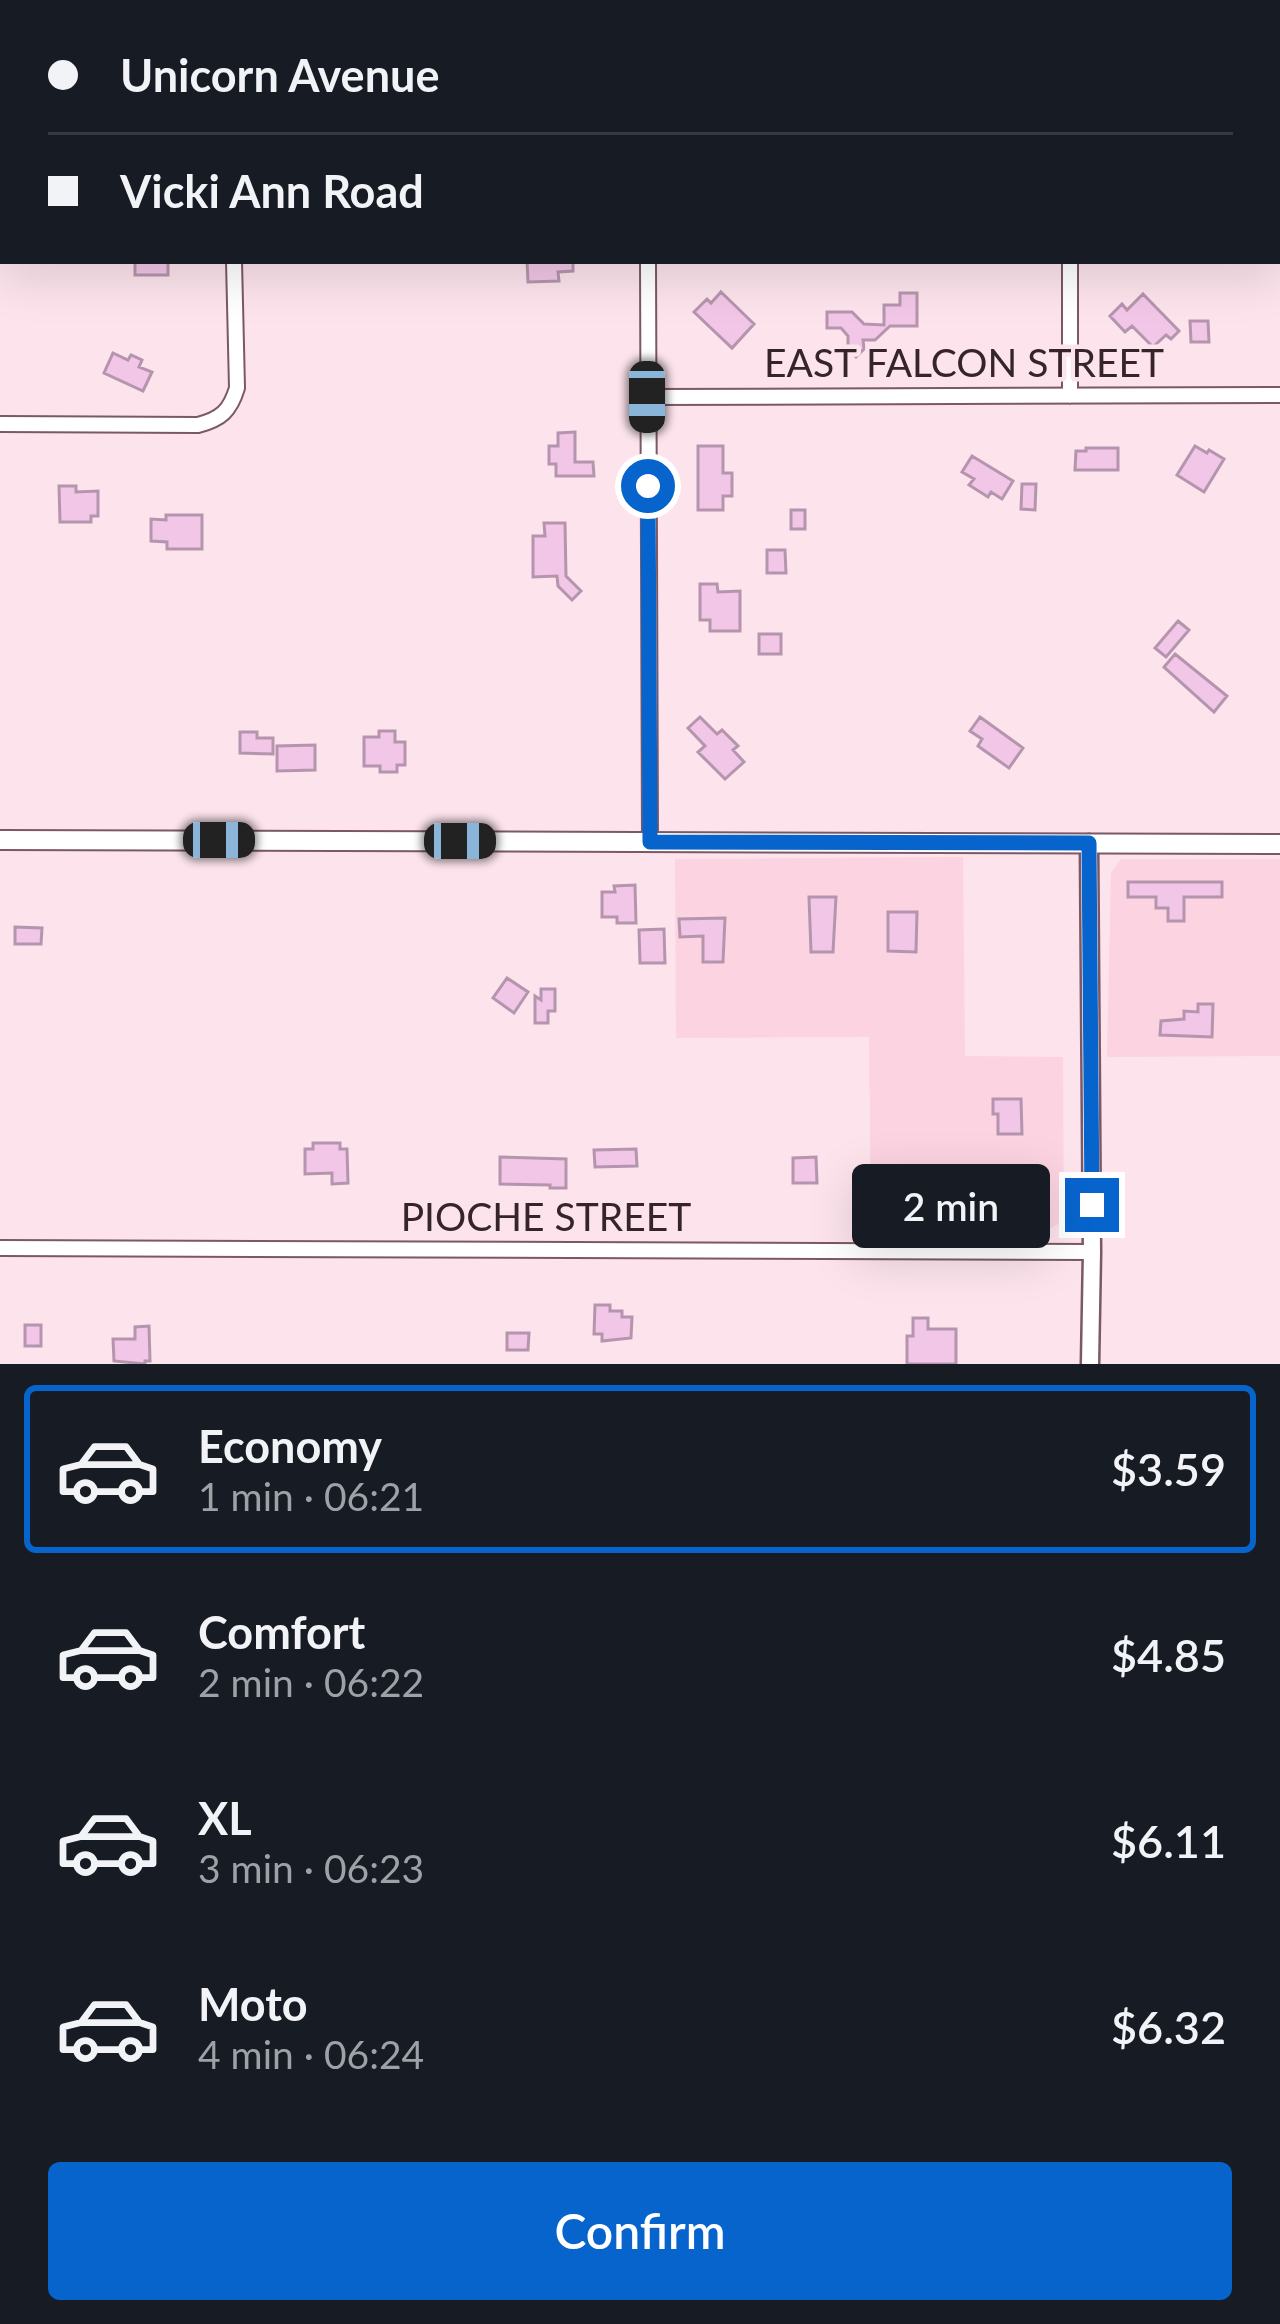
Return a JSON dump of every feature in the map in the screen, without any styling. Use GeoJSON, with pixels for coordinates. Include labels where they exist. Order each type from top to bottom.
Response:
{"type":"FeatureCollection","features":[{"type":"Feature","properties":{"kind":"main road"},"geometry":{"type":"LineString","coordinates":[[0,840],[1280,844]]}},
{"type":"Feature","properties":{"kind":"street"},"geometry":{"type":"LineString","coordinates":[[0,424],[198,424],[215,420],[232,406],[237,388],[234,264]]}},
{"type":"Feature","properties":{"kind":"street"},"geometry":{"type":"LineString","coordinates":[[648,264],[650,842]]}},
{"type":"Feature","properties":{"kind":"street"},"geometry":{"type":"LineString","coordinates":[[1070,264],[1070,396]]}},
{"type":"Feature","properties":{"kind":"street","name":"EAST FALCON STREET"},"geometry":{"type":"LineString","coordinates":[[647,397],[1280,395]]}},
{"type":"Feature","properties":{"kind":"street"},"geometry":{"type":"LineString","coordinates":[[1089,843],[1090,1364]]}},
{"type":"Feature","properties":{"kind":"street","name":"PIOCHE STREET"},"geometry":{"type":"LineString","coordinates":[[0,1248],[1092,1252]]}},
{"type":"Feature","properties":{"kind":"shaded area"},"geometry":{"type":"Polygon","coordinates":[[[963,857],[965,1056],[1063,1057],[1064,1221],[1051,1228],[871,1229],[869,1037],[676,1038],[675,859],[963,857]]]}},
{"type":"Feature","properties":{"kind":"shaded area"},"geometry":{"type":"Polygon","coordinates":[[[1121,859],[1280,859],[1280,1056],[1107,1057],[1111,873],[1121,859]]]}},
{"type":"Feature","properties":{"kind":"building"},"geometry":{"type":"Polygon","coordinates":[[[135,264],[168,264],[168,275],[135,275],[135,264]]]}},
{"type":"Feature","properties":{"kind":"building"},"geometry":{"type":"Polygon","coordinates":[[[527,264],[573,264],[573,271],[558,272],[559,281],[528,282],[527,264]]]}},
{"type":"Feature","properties":{"kind":"building"},"geometry":{"type":"Polygon","coordinates":[[[721,292],[754,324],[732,348],[694,312],[721,292]]]}},
{"type":"Feature","properties":{"kind":"building"},"geometry":{"type":"Polygon","coordinates":[[[900,293],[917,293],[917,326],[890,326],[875,340],[863,340],[864,349],[856,357],[841,328],[827,328],[827,312],[852,312],[864,324],[884,325],[884,305],[900,305],[900,293]]]}},
{"type":"Feature","properties":{"kind":"building"},"geometry":{"type":"Polygon","coordinates":[[[1143,294],[1179,331],[1153,347],[1132,326],[1125,332],[1110,316],[1122,304],[1127,310],[1143,294]]]}},
{"type":"Feature","properties":{"kind":"building"},"geometry":{"type":"Polygon","coordinates":[[[1190,321],[1208,321],[1209,342],[1191,342],[1190,321]]]}},
{"type":"Feature","properties":{"kind":"building"},"geometry":{"type":"Polygon","coordinates":[[[113,353],[142,360],[139,367],[152,372],[143,391],[104,373],[113,353]]]}},
{"type":"Feature","properties":{"kind":"building"},"geometry":{"type":"Polygon","coordinates":[[[575,432],[575,462],[593,462],[594,476],[556,476],[556,464],[549,464],[549,446],[558,446],[558,433],[575,432]]]}},
{"type":"Feature","properties":{"kind":"building"},"geometry":{"type":"Polygon","coordinates":[[[698,446],[723,446],[723,473],[732,473],[732,496],[723,496],[723,510],[698,510],[698,446]]]}},
{"type":"Feature","properties":{"kind":"building"},"geometry":{"type":"Polygon","coordinates":[[[1195,446],[1224,459],[1204,492],[1177,475],[1195,446]]]}},
{"type":"Feature","properties":{"kind":"building"},"geometry":{"type":"Polygon","coordinates":[[[1118,448],[1118,470],[1075,470],[1076,451],[1118,448]]]}},
{"type":"Feature","properties":{"kind":"building"},"geometry":{"type":"Polygon","coordinates":[[[972,456],[1013,481],[1002,499],[991,492],[988,497],[969,485],[974,479],[962,472],[972,456]]]}},
{"type":"Feature","properties":{"kind":"building"},"geometry":{"type":"Polygon","coordinates":[[[1022,484],[1036,484],[1035,510],[1021,509],[1022,484]]]}},
{"type":"Feature","properties":{"kind":"building"},"geometry":{"type":"Polygon","coordinates":[[[59,486],[76,486],[76,492],[98,491],[98,516],[91,516],[91,522],[60,522],[59,486]]]}},
{"type":"Feature","properties":{"kind":"building"},"geometry":{"type":"Polygon","coordinates":[[[791,510],[805,510],[805,529],[791,529],[791,510]]]}},
{"type":"Feature","properties":{"kind":"building"},"geometry":{"type":"Polygon","coordinates":[[[166,515],[202,515],[202,549],[167,549],[167,542],[151,541],[151,519],[166,520],[166,515]]]}},
{"type":"Feature","properties":{"kind":"building"},"geometry":{"type":"Polygon","coordinates":[[[544,523],[565,523],[566,576],[581,591],[572,600],[558,586],[557,576],[533,577],[533,536],[545,536],[544,523]]]}},
{"type":"Feature","properties":{"kind":"building"},"geometry":{"type":"Polygon","coordinates":[[[767,550],[785,550],[786,573],[767,573],[767,550]]]}},
{"type":"Feature","properties":{"kind":"building"},"geometry":{"type":"Polygon","coordinates":[[[700,584],[717,584],[718,592],[740,591],[740,631],[710,631],[710,620],[700,620],[700,584]]]}},
{"type":"Feature","properties":{"kind":"building"},"geometry":{"type":"Polygon","coordinates":[[[1178,621],[1189,630],[1166,657],[1155,648],[1178,621]]]}},
{"type":"Feature","properties":{"kind":"building"},"geometry":{"type":"Polygon","coordinates":[[[759,634],[781,634],[781,654],[759,654],[759,634]]]}},
{"type":"Feature","properties":{"kind":"building"},"geometry":{"type":"Polygon","coordinates":[[[1175,654],[1227,696],[1214,712],[1164,667],[1175,654]]]}},
{"type":"Feature","properties":{"kind":"building"},"geometry":{"type":"Polygon","coordinates":[[[700,717],[738,746],[733,750],[744,762],[725,779],[698,752],[705,746],[688,728],[700,717]]]}},
{"type":"Feature","properties":{"kind":"building"},"geometry":{"type":"Polygon","coordinates":[[[980,717],[1023,748],[1009,768],[978,746],[982,739],[970,731],[980,717]]]}},
{"type":"Feature","properties":{"kind":"building"},"geometry":{"type":"Polygon","coordinates":[[[379,731],[395,731],[395,742],[405,742],[405,765],[397,765],[397,772],[364,766],[364,737],[379,737],[379,731]]]}},
{"type":"Feature","properties":{"kind":"building"},"geometry":{"type":"Polygon","coordinates":[[[240,732],[273,738],[273,754],[240,753],[240,732]]]}},
{"type":"Feature","properties":{"kind":"building"},"geometry":{"type":"Polygon","coordinates":[[[315,745],[315,770],[277,771],[277,746],[315,745]]]}},
{"type":"Feature","properties":{"kind":"building"},"geometry":{"type":"Polygon","coordinates":[[[1128,882],[1222,882],[1222,897],[1184,897],[1184,921],[1168,921],[1168,908],[1156,908],[1156,897],[1128,897],[1128,882]]]}},
{"type":"Feature","properties":{"kind":"building"},"geometry":{"type":"Polygon","coordinates":[[[635,885],[636,923],[602,917],[602,892],[635,885]]]}},
{"type":"Feature","properties":{"kind":"building"},"geometry":{"type":"Polygon","coordinates":[[[809,897],[836,897],[833,952],[811,952],[809,897]]]}},
{"type":"Feature","properties":{"kind":"building"},"geometry":{"type":"Polygon","coordinates":[[[888,912],[917,912],[916,952],[888,951],[888,912]]]}},
{"type":"Feature","properties":{"kind":"building"},"geometry":{"type":"Polygon","coordinates":[[[725,918],[723,962],[703,962],[703,936],[680,937],[679,919],[725,918]]]}},
{"type":"Feature","properties":{"kind":"building"},"geometry":{"type":"Polygon","coordinates":[[[15,927],[42,928],[41,944],[15,944],[15,927]]]}},
{"type":"Feature","properties":{"kind":"building"},"geometry":{"type":"Polygon","coordinates":[[[664,929],[665,963],[640,963],[639,930],[664,929]]]}},
{"type":"Feature","properties":{"kind":"building"},"geometry":{"type":"Polygon","coordinates":[[[507,978],[528,992],[514,1013],[493,998],[507,978]]]}},
{"type":"Feature","properties":{"kind":"building"},"geometry":{"type":"Polygon","coordinates":[[[541,989],[555,989],[555,1011],[548,1011],[548,1023],[535,1023],[535,996],[541,1000],[541,989]]]}},
{"type":"Feature","properties":{"kind":"building"},"geometry":{"type":"Polygon","coordinates":[[[1198,1004],[1213,1004],[1212,1037],[1160,1035],[1161,1021],[1184,1019],[1184,1011],[1198,1012],[1198,1004]]]}},
{"type":"Feature","properties":{"kind":"building"},"geometry":{"type":"Polygon","coordinates":[[[993,1099],[1021,1099],[1022,1134],[998,1134],[993,1099]]]}},
{"type":"Feature","properties":{"kind":"building"},"geometry":{"type":"Polygon","coordinates":[[[313,1143],[340,1143],[340,1149],[347,1149],[348,1183],[332,1184],[332,1173],[305,1174],[305,1149],[313,1149],[313,1143]]]}},
{"type":"Feature","properties":{"kind":"building"},"geometry":{"type":"Polygon","coordinates":[[[636,1149],[637,1166],[595,1167],[594,1150],[636,1149]]]}},
{"type":"Feature","properties":{"kind":"building"},"geometry":{"type":"Polygon","coordinates":[[[500,1157],[566,1159],[566,1188],[500,1184],[500,1157]]]}},
{"type":"Feature","properties":{"kind":"building"},"geometry":{"type":"Polygon","coordinates":[[[816,1157],[817,1183],[793,1183],[793,1158],[816,1157]]]}},
{"type":"Feature","properties":{"kind":"building"},"geometry":{"type":"Polygon","coordinates":[[[595,1305],[610,1305],[610,1311],[632,1317],[631,1338],[602,1341],[602,1334],[594,1334],[595,1305]]]}},
{"type":"Feature","properties":{"kind":"building"},"geometry":{"type":"Polygon","coordinates":[[[913,1318],[928,1318],[928,1329],[956,1329],[956,1364],[907,1364],[907,1336],[913,1336],[913,1318]]]}},
{"type":"Feature","properties":{"kind":"building"},"geometry":{"type":"Polygon","coordinates":[[[25,1325],[41,1325],[41,1346],[25,1346],[25,1325]]]}},
{"type":"Feature","properties":{"kind":"building"},"geometry":{"type":"Polygon","coordinates":[[[149,1326],[150,1361],[114,1361],[113,1339],[135,1339],[135,1327],[149,1326]]]}},
{"type":"Feature","properties":{"kind":"building"},"geometry":{"type":"Polygon","coordinates":[[[507,1333],[529,1333],[528,1350],[507,1350],[507,1333]]]}},
{"type":"Feature","properties":{"kind":"route"},"geometry":{"type":"LineString","coordinates":[[648,486],[650,842],[1089,843],[1092,1205]]}}]}
